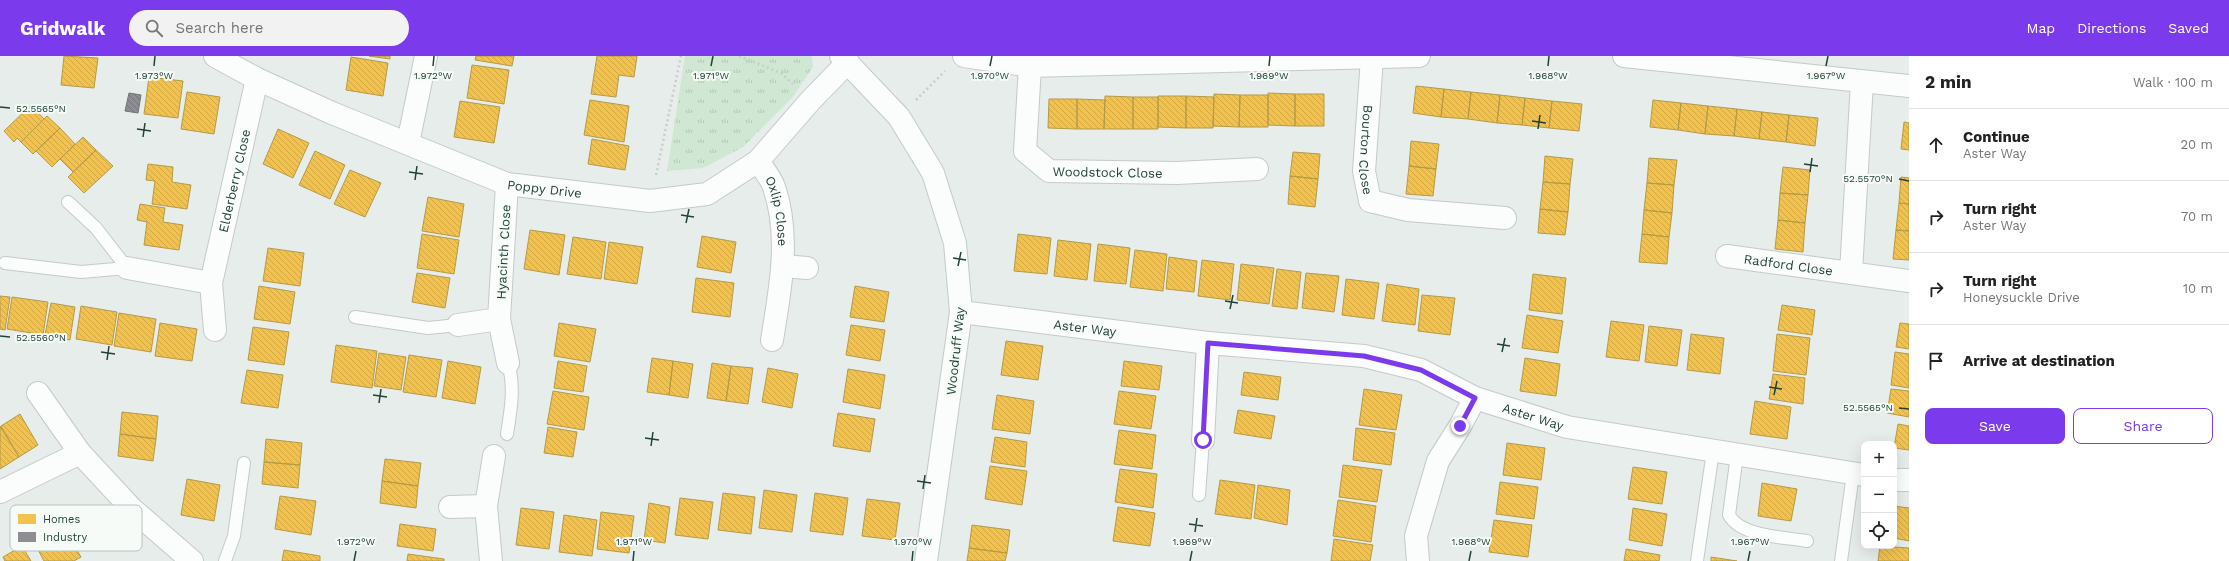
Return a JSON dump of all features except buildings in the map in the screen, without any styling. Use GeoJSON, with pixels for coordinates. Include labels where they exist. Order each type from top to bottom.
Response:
{"type":"FeatureCollection","features":[{"type":"Feature","properties":{"kind":"street","name":"Poppy Drive"},"geometry":{"type":"LineString","coordinates":[[215,56],[257,79],[332,113],[507,184],[650,201],[707,194],[758,161],[844,59]]}},
{"type":"Feature","properties":{"kind":"street"},"geometry":{"type":"LineString","coordinates":[[408,143],[426,56]]}},
{"type":"Feature","properties":{"kind":"street"},"geometry":{"type":"LineString","coordinates":[[956,62],[1030,66],[1127,59],[1372,58],[1419,56]]}},
{"type":"Feature","properties":{"kind":"street"},"geometry":{"type":"LineString","coordinates":[[1624,56],[1909,86]]}},
{"type":"Feature","properties":{"kind":"street","name":"Bourton Close"},"geometry":{"type":"LineString","coordinates":[[1372,58],[1364,171],[1370,201],[1408,210],[1505,218]]}},
{"type":"Feature","properties":{"kind":"street","name":"Woodruff Way"},"geometry":{"type":"LineString","coordinates":[[844,59],[899,117],[933,173],[953,236],[961,312],[926,561]]}},
{"type":"Feature","properties":{"kind":"street","name":"Woodstock Close"},"geometry":{"type":"LineString","coordinates":[[1030,66],[1025,151],[1049,171],[1177,173],[1257,169]]}},
{"type":"Feature","properties":{"kind":"street","name":"Elderberry Close"},"geometry":{"type":"LineString","coordinates":[[215,330],[211,283],[257,79]]}},
{"type":"Feature","properties":{"kind":"street","name":"Radford Close"},"geometry":{"type":"LineString","coordinates":[[1851,272],[1862,82]]}},
{"type":"Feature","properties":{"kind":"street","name":"Oxlip Close"},"geometry":{"type":"LineString","coordinates":[[758,161],[774,186],[781,217],[783,266],[772,340]]}},
{"type":"Feature","properties":{"kind":"street","name":"Hyacinth Close"},"geometry":{"type":"LineString","coordinates":[[507,184],[499,320],[508,363]]}},
{"type":"Feature","properties":{"kind":"street","name":"Radford Close"},"geometry":{"type":"LineString","coordinates":[[1727,256],[1909,281]]}},
{"type":"Feature","properties":{"kind":"street","name":"Oxlip Close"},"geometry":{"type":"LineString","coordinates":[[783,266],[807,268]]}},
{"type":"Feature","properties":{"kind":"street"},"geometry":{"type":"LineString","coordinates":[[127,268],[211,283]]}},
{"type":"Feature","properties":{"kind":"street","name":"Aster Way"},"geometry":{"type":"LineString","coordinates":[[961,312],[1208,343],[1364,356],[1421,370],[1475,398],[1567,427],[1858,474]]}},
{"type":"Feature","properties":{"kind":"street"},"geometry":{"type":"LineString","coordinates":[[458,325],[499,320]]}},
{"type":"Feature","properties":{"kind":"street"},"geometry":{"type":"LineString","coordinates":[[1203,440],[1208,343]]}},
{"type":"Feature","properties":{"kind":"street"},"geometry":{"type":"LineString","coordinates":[[38,393],[80,453],[128,505]]}},
{"type":"Feature","properties":{"kind":"street"},"geometry":{"type":"LineString","coordinates":[[1418,561],[1416,536],[1438,461],[1460,426],[1475,398]]}},
{"type":"Feature","properties":{"kind":"street"},"geometry":{"type":"LineString","coordinates":[[0,492],[80,453]]}},
{"type":"Feature","properties":{"kind":"street"},"geometry":{"type":"LineString","coordinates":[[491,561],[486,506],[494,456]]}},
{"type":"Feature","properties":{"kind":"street"},"geometry":{"type":"LineString","coordinates":[[1897,480],[1909,480]]}},
{"type":"Feature","properties":{"kind":"street"},"geometry":{"type":"LineString","coordinates":[[450,507],[486,506]]}},
{"type":"Feature","properties":{"kind":"street"},"geometry":{"type":"LineString","coordinates":[[142,518],[192,561]]}},
{"type":"Feature","properties":{"kind":"lane"},"geometry":{"type":"LineString","coordinates":[[68,202],[96,228],[127,268]]}},
{"type":"Feature","properties":{"kind":"lane"},"geometry":{"type":"LineString","coordinates":[[5,263],[81,272],[127,268]]}},
{"type":"Feature","properties":{"kind":"lane"},"geometry":{"type":"LineString","coordinates":[[355,317],[428,328],[458,325]]}},
{"type":"Feature","properties":{"kind":"lane"},"geometry":{"type":"LineString","coordinates":[[507,434],[512,402],[512,379],[508,363]]}},
{"type":"Feature","properties":{"kind":"lane"},"geometry":{"type":"LineString","coordinates":[[1200,495],[1203,440]]}},
{"type":"Feature","properties":{"kind":"lane"},"geometry":{"type":"LineString","coordinates":[[1697,561],[1713,451]]}},
{"type":"Feature","properties":{"kind":"lane"},"geometry":{"type":"LineString","coordinates":[[1738,455],[1729,515],[1733,523],[1742,529],[1762,534],[1807,541]]}},
{"type":"Feature","properties":{"kind":"lane"},"geometry":{"type":"LineString","coordinates":[[225,561],[236,522],[244,463]]}},
{"type":"Feature","properties":{"kind":"lane"},"geometry":{"type":"LineString","coordinates":[[1840,561],[1858,474]]}},
{"type":"Feature","properties":{"kind":"path"},"geometry":{"type":"LineString","coordinates":[[650,201],[681,56]]}},
{"type":"Feature","properties":{"kind":"path"},"geometry":{"type":"LineString","coordinates":[[739,56],[781,73],[811,100]]}},
{"type":"Feature","properties":{"kind":"path"},"geometry":{"type":"LineString","coordinates":[[899,117],[956,62]]}},
{"type":"Feature","properties":{"kind":"green space"},"geometry":{"type":"Polygon","coordinates":[[[685,56],[812,56],[813,67],[792,98],[743,147],[703,168],[667,171],[685,56]]]}},
{"type":"Feature","properties":{"kind":"route"},"geometry":{"type":"LineString","coordinates":[[1203,440],[1208,343],[1364,356],[1421,370],[1475,398],[1460,426]]}}]}
